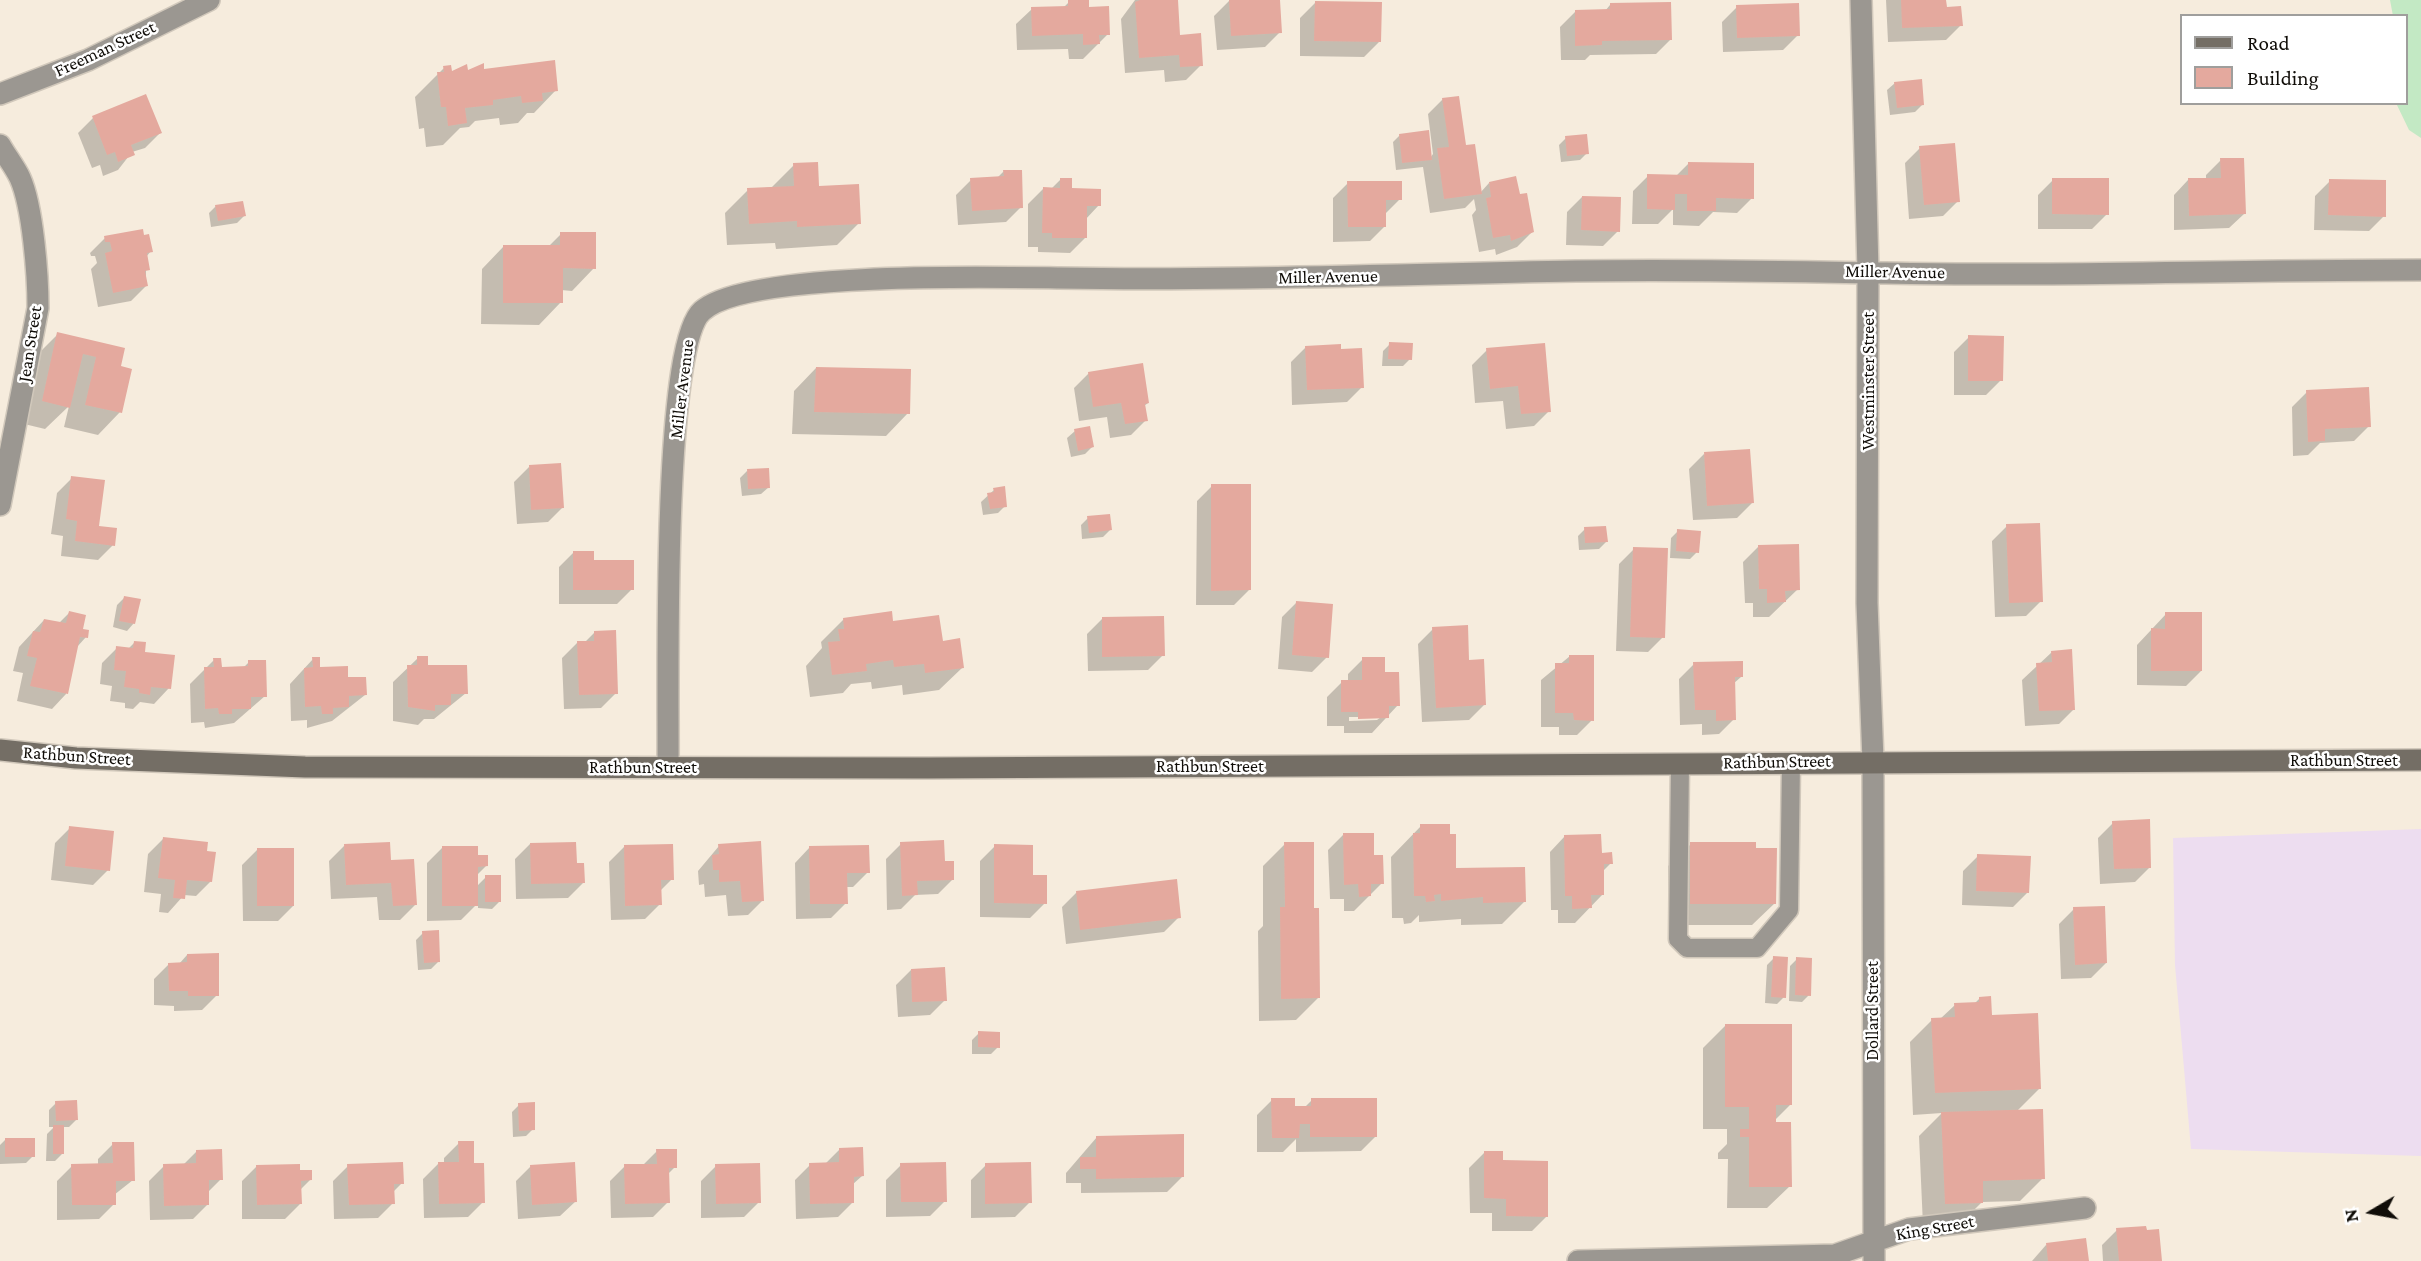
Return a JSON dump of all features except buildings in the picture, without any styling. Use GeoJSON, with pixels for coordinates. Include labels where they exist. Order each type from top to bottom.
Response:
{"type":"FeatureCollection","features":[{"type":"Feature","properties":{"kind":"street","name":"Freeman Street"},"geometry":{"type":"LineString","coordinates":[[0,94],[88,60],[209,0]]}},
{"type":"Feature","properties":{"kind":"street","name":"Westminster Street"},"geometry":{"type":"LineString","coordinates":[[1861,0],[1868,271],[1867,603],[1873,761]]}},
{"type":"Feature","properties":{"kind":"street","name":"Jean Street"},"geometry":{"type":"LineString","coordinates":[[0,145],[21,180],[37,262],[38,308],[0,505]]}},
{"type":"Feature","properties":{"kind":"street","name":"Miller Avenue"},"geometry":{"type":"LineString","coordinates":[[668,767],[669,515],[683,359],[689,329],[702,310],[725,299],[790,285],[879,280],[1157,280],[1682,270],[2034,274],[2421,270]]}},
{"type":"Feature","properties":{"kind":"street","name":"Rathbun Street"},"geometry":{"type":"LineString","coordinates":[[0,750],[76,758],[305,766],[928,768],[2421,760]]}},
{"type":"Feature","properties":{"kind":"street","name":"Dollard Street"},"geometry":{"type":"LineString","coordinates":[[1873,761],[1874,1251]]}},
{"type":"Feature","properties":{"kind":"street","name":"King Street"},"geometry":{"type":"LineString","coordinates":[[1578,1261],[1835,1255],[1874,1251],[1909,1229],[2085,1208]]}},
{"type":"Feature","properties":{"kind":"lane"},"geometry":{"type":"LineString","coordinates":[[1680,763],[1678,939],[1687,948],[1758,948],[1788,910],[1791,762]]}},
{"type":"Feature","properties":{"kind":"shaded area"},"geometry":{"type":"Polygon","coordinates":[[[2421,829],[2421,1156],[2191,1149],[2175,965],[2173,838],[2421,829]]]}},
{"type":"Feature","properties":{"kind":"green space"},"geometry":{"type":"Polygon","coordinates":[[[2390,0],[2421,0],[2421,138],[2409,130],[2397,105],[2407,105],[2407,14],[2393,14],[2390,0]]]}}]}
